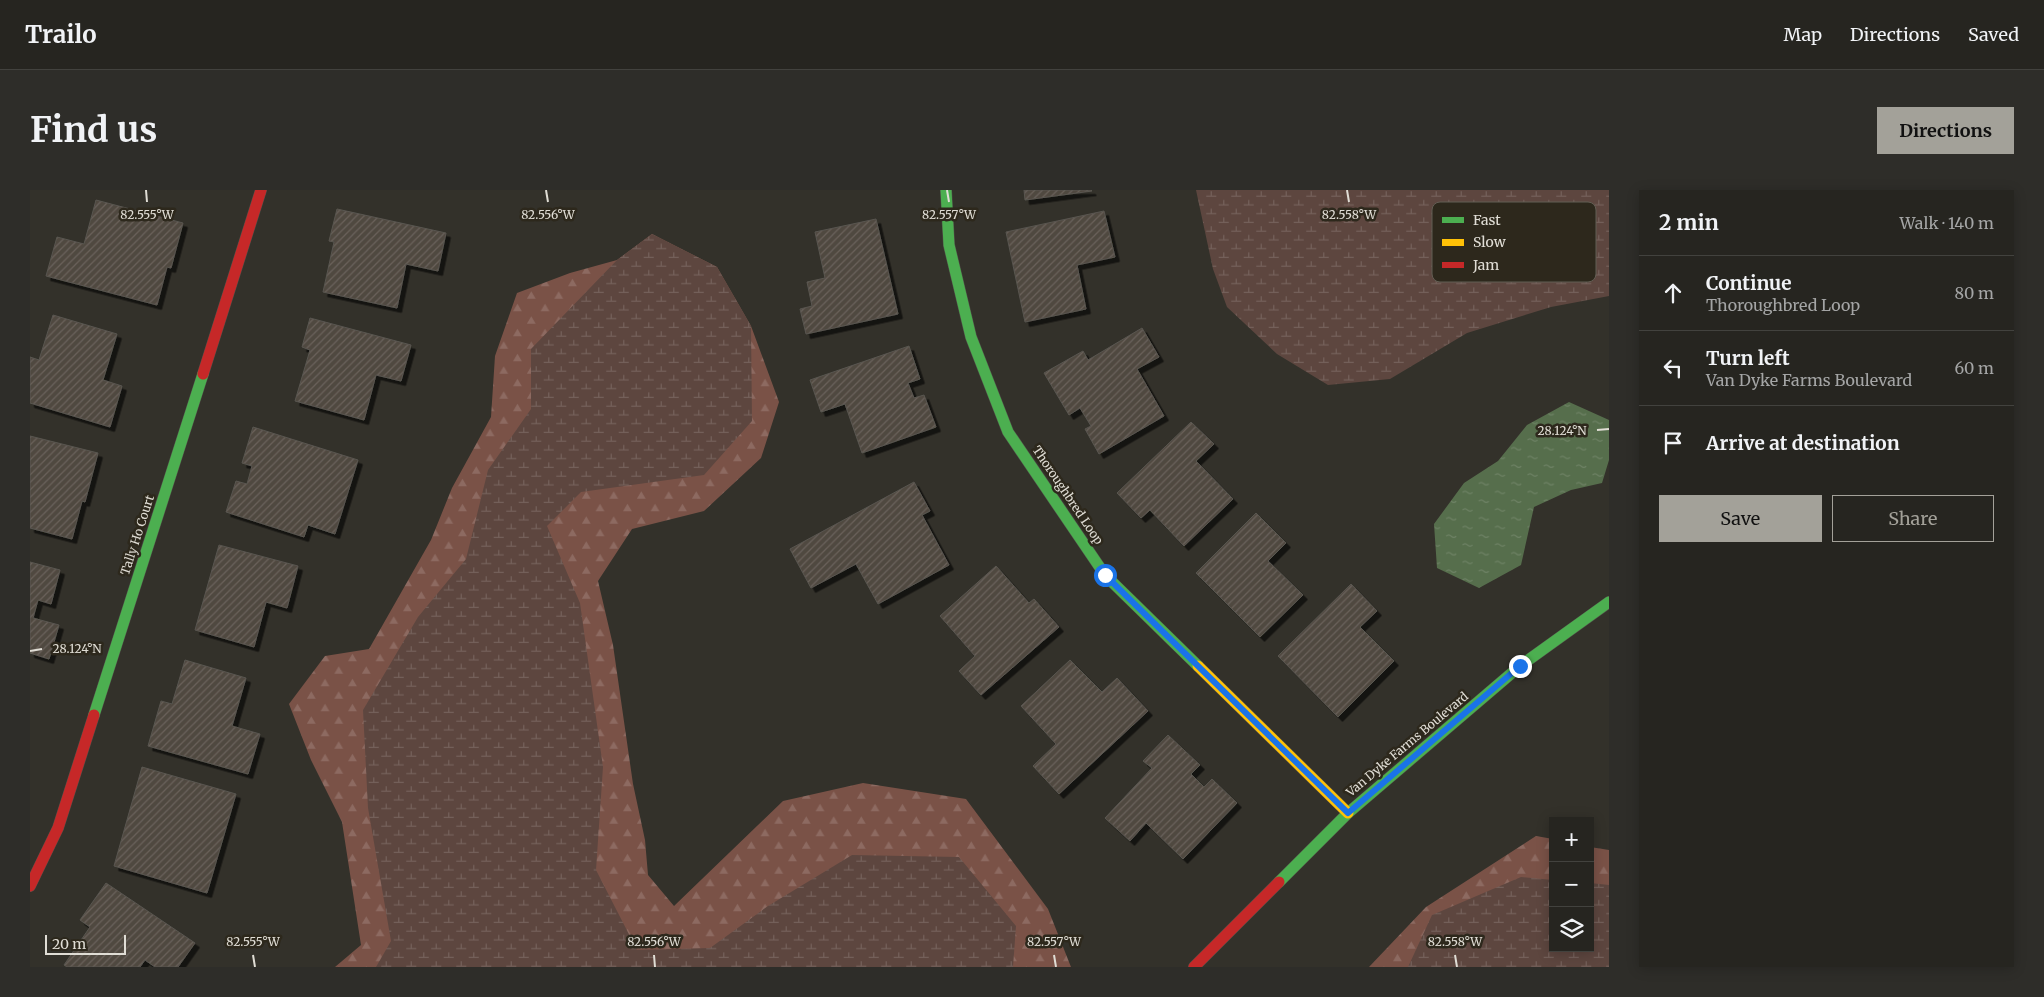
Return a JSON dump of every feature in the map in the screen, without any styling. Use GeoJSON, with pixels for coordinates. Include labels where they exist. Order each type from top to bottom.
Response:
{"type":"FeatureCollection","features":[{"type":"Feature","properties":{"kind":"street","name":"Tally Ho Court"},"geometry":{"type":"LineString","coordinates":[[30,886],[58,828],[262,190]]}},
{"type":"Feature","properties":{"kind":"street","name":"Thoroughbred Loop"},"geometry":{"type":"LineString","coordinates":[[946,190],[949,245],[971,337],[1008,432],[1105,575],[1348,813]]}},
{"type":"Feature","properties":{"kind":"street","name":"Van Dyke Farms Boulevard"},"geometry":{"type":"LineString","coordinates":[[1194,967],[1348,813],[1520,666],[1609,602]]}},
{"type":"Feature","properties":{"kind":"green space"},"geometry":{"type":"Polygon","coordinates":[[[1196,190],[1609,190],[1609,296],[1551,307],[1467,333],[1390,379],[1328,385],[1277,354],[1227,307],[1213,269],[1196,190]]]}},
{"type":"Feature","properties":{"kind":"green space"},"geometry":{"type":"Polygon","coordinates":[[[652,234],[717,267],[751,326],[779,402],[761,458],[704,511],[632,529],[598,581],[613,645],[633,784],[645,840],[648,875],[674,906],[783,801],[863,783],[966,799],[1048,909],[1071,967],[335,967],[361,945],[342,822],[311,760],[289,704],[325,656],[369,649],[431,540],[452,488],[491,417],[495,356],[517,293],[570,273],[617,260],[652,234]]]}},
{"type":"Feature","properties":{"kind":"green space"},"geometry":{"type":"Polygon","coordinates":[[[652,234],[717,267],[751,326],[752,421],[704,475],[581,492],[547,526],[580,603],[603,767],[596,870],[637,950],[710,948],[768,906],[852,855],[959,857],[1016,926],[1013,967],[376,967],[391,941],[368,808],[363,710],[418,617],[466,559],[488,470],[531,409],[531,349],[617,260],[652,234]]]}},
{"type":"Feature","properties":{"kind":"green space"},"geometry":{"type":"Polygon","coordinates":[[[1536,836],[1549,838],[1549,952],[1594,952],[1594,848],[1609,850],[1609,967],[1369,967],[1426,907],[1536,836]]]}},
{"type":"Feature","properties":{"kind":"green space"},"geometry":{"type":"Polygon","coordinates":[[[1521,877],[1549,880],[1549,952],[1594,952],[1594,883],[1609,885],[1609,967],[1408,967],[1432,915],[1521,877]]]}},
{"type":"Feature","properties":{"kind":"water"},"geometry":{"type":"Polygon","coordinates":[[[1569,402],[1609,420],[1609,460],[1602,483],[1571,490],[1534,507],[1521,565],[1479,588],[1437,568],[1434,524],[1464,483],[1498,461],[1527,425],[1569,402]]]}},
{"type":"Feature","properties":{"kind":"building"},"geometry":{"type":"Polygon","coordinates":[[[1024,190],[1091,190],[1092,191],[1025,200],[1024,190]]]}},
{"type":"Feature","properties":{"kind":"building"},"geometry":{"type":"Polygon","coordinates":[[[96,200],[183,223],[171,268],[167,267],[157,305],[46,276],[57,237],[84,244],[96,200]]]}},
{"type":"Feature","properties":{"kind":"building"},"geometry":{"type":"Polygon","coordinates":[[[337,209],[446,233],[438,271],[406,264],[397,308],[323,292],[334,242],[329,241],[337,209]]]}},
{"type":"Feature","properties":{"kind":"building"},"geometry":{"type":"Polygon","coordinates":[[[1104,211],[1115,257],[1077,265],[1086,309],[1025,322],[1006,232],[1104,211]]]}},
{"type":"Feature","properties":{"kind":"building"},"geometry":{"type":"Polygon","coordinates":[[[876,219],[898,314],[806,334],[800,309],[812,306],[807,282],[825,278],[815,232],[876,219]]]}},
{"type":"Feature","properties":{"kind":"building"},"geometry":{"type":"Polygon","coordinates":[[[53,315],[117,334],[103,380],[122,386],[110,427],[30,403],[30,357],[39,360],[53,315]]]}},
{"type":"Feature","properties":{"kind":"building"},"geometry":{"type":"Polygon","coordinates":[[[310,318],[411,345],[401,381],[376,375],[364,420],[295,401],[310,350],[302,347],[310,318]]]}},
{"type":"Feature","properties":{"kind":"building"},"geometry":{"type":"Polygon","coordinates":[[[1142,328],[1159,357],[1137,369],[1164,416],[1099,454],[1085,429],[1091,426],[1080,408],[1069,415],[1044,373],[1083,351],[1088,360],[1142,328]]]}},
{"type":"Feature","properties":{"kind":"building"},"geometry":{"type":"Polygon","coordinates":[[[909,346],[920,379],[908,383],[914,398],[924,395],[936,427],[862,453],[845,404],[821,412],[810,380],[909,346]]]}},
{"type":"Feature","properties":{"kind":"building"},"geometry":{"type":"Polygon","coordinates":[[[1191,422],[1214,444],[1196,461],[1233,499],[1184,546],[1150,510],[1141,518],[1117,493],[1191,422]]]}},
{"type":"Feature","properties":{"kind":"building"},"geometry":{"type":"Polygon","coordinates":[[[253,427],[358,460],[335,534],[308,525],[304,537],[226,512],[236,481],[247,484],[252,466],[242,463],[253,427]]]}},
{"type":"Feature","properties":{"kind":"building"},"geometry":{"type":"Polygon","coordinates":[[[30,436],[98,453],[85,502],[82,501],[72,539],[30,528],[30,436]]]}},
{"type":"Feature","properties":{"kind":"building"},"geometry":{"type":"Polygon","coordinates":[[[914,482],[930,511],[922,515],[949,565],[878,604],[856,564],[811,588],[790,549],[914,482]]]}},
{"type":"Feature","properties":{"kind":"building"},"geometry":{"type":"Polygon","coordinates":[[[1256,513],[1286,543],[1268,561],[1303,595],[1260,637],[1196,573],[1256,513]]]}},
{"type":"Feature","properties":{"kind":"building"},"geometry":{"type":"Polygon","coordinates":[[[219,545],[298,566],[287,608],[266,602],[254,647],[195,630],[219,545]]]}},
{"type":"Feature","properties":{"kind":"building"},"geometry":{"type":"Polygon","coordinates":[[[30,562],[60,570],[51,604],[38,600],[33,618],[59,625],[49,659],[30,653],[30,562]]]}},
{"type":"Feature","properties":{"kind":"building"},"geometry":{"type":"Polygon","coordinates":[[[996,566],[1029,603],[1034,599],[1059,627],[981,695],[959,671],[975,656],[940,616],[996,566]]]}},
{"type":"Feature","properties":{"kind":"building"},"geometry":{"type":"Polygon","coordinates":[[[1351,584],[1377,611],[1360,627],[1394,661],[1338,717],[1278,656],[1351,584]]]}},
{"type":"Feature","properties":{"kind":"building"},"geometry":{"type":"Polygon","coordinates":[[[185,660],[246,678],[232,726],[260,734],[248,774],[148,746],[161,701],[172,704],[185,660]]]}},
{"type":"Feature","properties":{"kind":"building"},"geometry":{"type":"Polygon","coordinates":[[[1070,660],[1102,692],[1117,678],[1148,711],[1059,794],[1033,766],[1056,744],[1021,706],[1070,660]]]}},
{"type":"Feature","properties":{"kind":"building"},"geometry":{"type":"Polygon","coordinates":[[[1168,735],[1200,765],[1191,774],[1204,787],[1212,779],[1237,803],[1183,859],[1146,823],[1130,841],[1105,818],[1152,768],[1143,761],[1168,735]]]}},
{"type":"Feature","properties":{"kind":"building"},"geometry":{"type":"Polygon","coordinates":[[[142,767],[236,794],[207,893],[114,866],[142,767]]]}},
{"type":"Feature","properties":{"kind":"building"},"geometry":{"type":"Polygon","coordinates":[[[106,883],[195,943],[178,967],[155,967],[145,960],[140,967],[67,967],[64,965],[90,927],[80,920],[106,883]]]}},
{"type":"Feature","properties":{"kind":"traffic: fast"},"geometry":{"type":"LineString","coordinates":[[946,190],[949,245],[971,337],[1008,432],[1105,575],[1198,666]]}},
{"type":"Feature","properties":{"kind":"traffic: fast"},"geometry":{"type":"LineString","coordinates":[[94,715],[203,374]]}},
{"type":"Feature","properties":{"kind":"traffic: fast"},"geometry":{"type":"LineString","coordinates":[[1279,882],[1348,813],[1520,666],[1609,602]]}},
{"type":"Feature","properties":{"kind":"traffic: slow"},"geometry":{"type":"LineString","coordinates":[[1198,666],[1348,813]]}},
{"type":"Feature","properties":{"kind":"traffic: jam"},"geometry":{"type":"LineString","coordinates":[[203,374],[261,190]]}},
{"type":"Feature","properties":{"kind":"traffic: jam"},"geometry":{"type":"LineString","coordinates":[[30,886],[58,828],[94,715]]}},
{"type":"Feature","properties":{"kind":"traffic: jam"},"geometry":{"type":"LineString","coordinates":[[1194,967],[1279,882]]}},
{"type":"Feature","properties":{"kind":"route"},"geometry":{"type":"LineString","coordinates":[[1105,575],[1348,813],[1520,666]]}}]}
